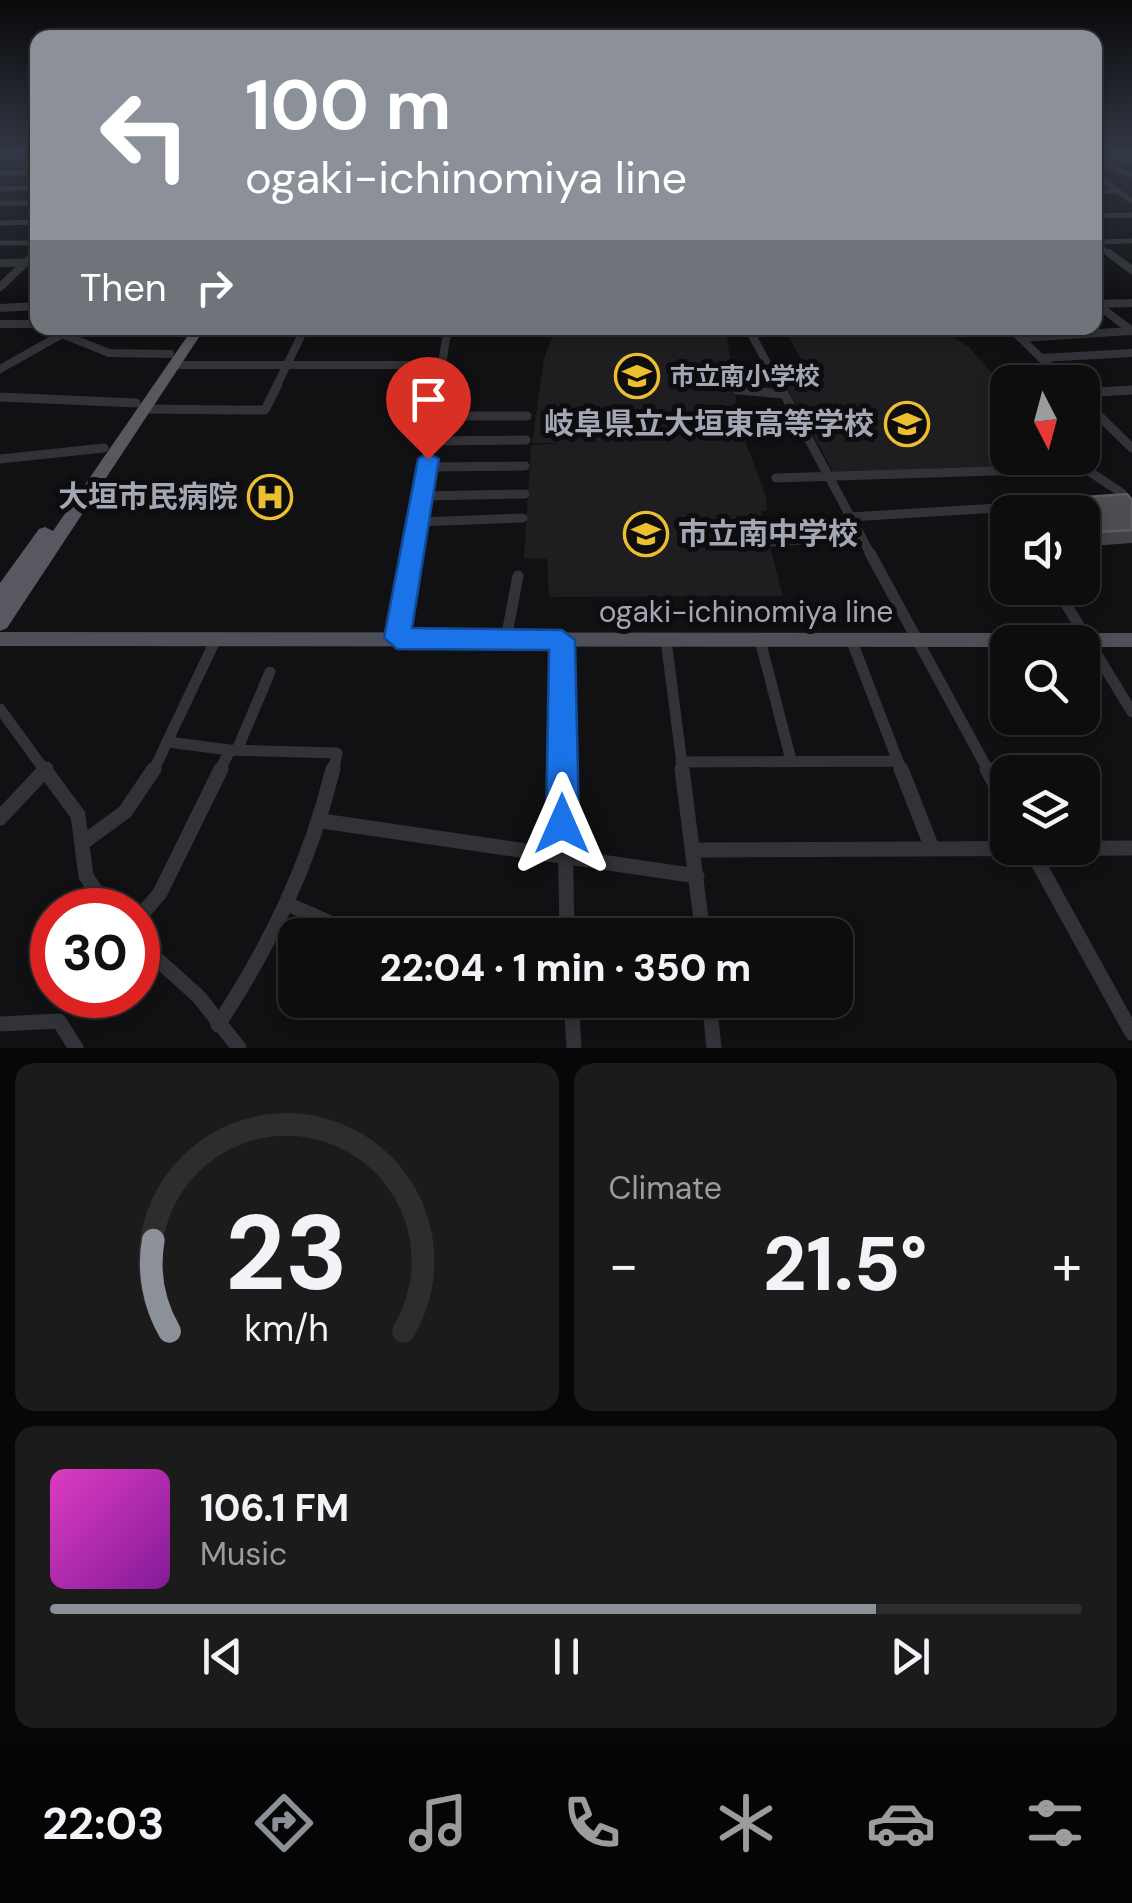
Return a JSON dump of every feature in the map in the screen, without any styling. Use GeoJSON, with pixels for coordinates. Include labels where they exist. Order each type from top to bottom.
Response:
{"type":"FeatureCollection","features":[{"type":"Feature","properties":{"kind":"highway"},"geometry":{"type":"LineString","coordinates":[[172,359],[184,335]]}},
{"type":"Feature","properties":{"kind":"highway"},"geometry":{"type":"LineString","coordinates":[[0,622],[139,406],[193,335]]}},
{"type":"Feature","properties":{"kind":"highway"},"geometry":{"type":"LineString","coordinates":[[0,598],[104,448],[139,406]]}},
{"type":"Feature","properties":{"kind":"main road","name":"ogaki-ichinomiya line"},"geometry":{"type":"LineString","coordinates":[[0,639],[990,639]]}},
{"type":"Feature","properties":{"kind":"main road","name":"ogaki-ichinomiya line"},"geometry":{"type":"LineString","coordinates":[[1100,640],[1132,640]]}},
{"type":"Feature","properties":{"kind":"street"},"geometry":{"type":"LineString","coordinates":[[0,203],[30,203]]}},
{"type":"Feature","properties":{"kind":"street"},"geometry":{"type":"LineString","coordinates":[[1102,216],[1132,215]]}},
{"type":"Feature","properties":{"kind":"street"},"geometry":{"type":"LineString","coordinates":[[0,222],[30,222]]}},
{"type":"Feature","properties":{"kind":"street"},"geometry":{"type":"LineString","coordinates":[[1102,242],[1132,241]]}},
{"type":"Feature","properties":{"kind":"street"},"geometry":{"type":"LineString","coordinates":[[0,244],[30,246]]}},
{"type":"Feature","properties":{"kind":"street"},"geometry":{"type":"LineString","coordinates":[[1102,247],[1132,270]]}},
{"type":"Feature","properties":{"kind":"street"},"geometry":{"type":"LineString","coordinates":[[0,288],[30,256]]}},
{"type":"Feature","properties":{"kind":"street"},"geometry":{"type":"LineString","coordinates":[[0,262],[30,262]]}},
{"type":"Feature","properties":{"kind":"street"},"geometry":{"type":"LineString","coordinates":[[1102,304],[1132,303]]}},
{"type":"Feature","properties":{"kind":"street"},"geometry":{"type":"LineString","coordinates":[[0,308],[30,306]]}},
{"type":"Feature","properties":{"kind":"street"},"geometry":{"type":"LineString","coordinates":[[1102,309],[1132,331]]}},
{"type":"Feature","properties":{"kind":"street"},"geometry":{"type":"LineString","coordinates":[[0,324],[30,324]]}},
{"type":"Feature","properties":{"kind":"street"},"geometry":{"type":"LineString","coordinates":[[1102,333],[1132,331]]}},
{"type":"Feature","properties":{"kind":"street"},"geometry":{"type":"LineString","coordinates":[[0,369],[55,335]]}},
{"type":"Feature","properties":{"kind":"street"},"geometry":{"type":"LineString","coordinates":[[60,335],[109,353],[172,359],[286,365],[442,366]]}},
{"type":"Feature","properties":{"kind":"street"},"geometry":{"type":"LineString","coordinates":[[0,397],[265,410],[301,335]]}},
{"type":"Feature","properties":{"kind":"street"},"geometry":{"type":"LineString","coordinates":[[397,638],[447,335]]}},
{"type":"Feature","properties":{"kind":"street"},"geometry":{"type":"LineString","coordinates":[[752,335],[990,773]]}},
{"type":"Feature","properties":{"kind":"street"},"geometry":{"type":"LineString","coordinates":[[1018,335],[1049,365]]}},
{"type":"Feature","properties":{"kind":"street"},"geometry":{"type":"LineString","coordinates":[[1021,338],[1069,335]]}},
{"type":"Feature","properties":{"kind":"street"},"geometry":{"type":"LineString","coordinates":[[1042,358],[1132,353]]}},
{"type":"Feature","properties":{"kind":"street"},"geometry":{"type":"LineString","coordinates":[[736,390],[784,394]]}},
{"type":"Feature","properties":{"kind":"street"},"geometry":{"type":"LineString","coordinates":[[1100,394],[1132,390]]}},
{"type":"Feature","properties":{"kind":"street"},"geometry":{"type":"LineString","coordinates":[[1100,413],[1132,448]]}},
{"type":"Feature","properties":{"kind":"street"},"geometry":{"type":"LineString","coordinates":[[435,416],[527,416]]}},
{"type":"Feature","properties":{"kind":"street"},"geometry":{"type":"LineString","coordinates":[[431,442],[526,440]]}},
{"type":"Feature","properties":{"kind":"street"},"geometry":{"type":"LineString","coordinates":[[0,459],[104,448]]}},
{"type":"Feature","properties":{"kind":"street"},"geometry":{"type":"LineString","coordinates":[[427,467],[525,466]]}},
{"type":"Feature","properties":{"kind":"street"},"geometry":{"type":"LineString","coordinates":[[776,478],[1084,468],[1127,492]]}},
{"type":"Feature","properties":{"kind":"street"},"geometry":{"type":"LineString","coordinates":[[1105,497],[1127,492]]}},
{"type":"Feature","properties":{"kind":"street"},"geometry":{"type":"LineString","coordinates":[[422,496],[524,494]]}},
{"type":"Feature","properties":{"kind":"street"},"geometry":{"type":"LineString","coordinates":[[850,517],[990,507]]}},
{"type":"Feature","properties":{"kind":"street"},"geometry":{"type":"LineString","coordinates":[[418,522],[523,518]]}},
{"type":"Feature","properties":{"kind":"street"},"geometry":{"type":"LineString","coordinates":[[770,542],[861,536]]}},
{"type":"Feature","properties":{"kind":"street"},"geometry":{"type":"LineString","coordinates":[[506,640],[518,576]]}},
{"type":"Feature","properties":{"kind":"street"},"geometry":{"type":"LineString","coordinates":[[85,841],[121,818],[155,771],[216,639]]}},
{"type":"Feature","properties":{"kind":"street"},"geometry":{"type":"LineString","coordinates":[[852,639],[932,848]]}},
{"type":"Feature","properties":{"kind":"street"},"geometry":{"type":"LineString","coordinates":[[562,640],[566,918]]}},
{"type":"Feature","properties":{"kind":"street"},"geometry":{"type":"LineString","coordinates":[[666,640],[701,918]]}},
{"type":"Feature","properties":{"kind":"street"},"geometry":{"type":"LineString","coordinates":[[760,640],[791,760]]}},
{"type":"Feature","properties":{"kind":"street"},"geometry":{"type":"LineString","coordinates":[[1100,657],[1132,712]]}},
{"type":"Feature","properties":{"kind":"street"},"geometry":{"type":"LineString","coordinates":[[160,893],[270,672]]}},
{"type":"Feature","properties":{"kind":"street"},"geometry":{"type":"LineString","coordinates":[[0,709],[78,815],[85,841],[86,876],[94,888]]}},
{"type":"Feature","properties":{"kind":"street"},"geometry":{"type":"LineString","coordinates":[[167,742],[233,750],[337,752],[322,821],[292,906],[218,1026]]}},
{"type":"Feature","properties":{"kind":"street"},"geometry":{"type":"LineString","coordinates":[[681,762],[898,761]]}},
{"type":"Feature","properties":{"kind":"street"},"geometry":{"type":"LineString","coordinates":[[0,818],[46,769]]}},
{"type":"Feature","properties":{"kind":"street"},"geometry":{"type":"LineString","coordinates":[[322,821],[697,876]]}},
{"type":"Feature","properties":{"kind":"street"},"geometry":{"type":"LineString","coordinates":[[695,850],[990,848]]}},
{"type":"Feature","properties":{"kind":"street"},"geometry":{"type":"LineString","coordinates":[[1100,848],[1132,848]]}},
{"type":"Feature","properties":{"kind":"street"},"geometry":{"type":"LineString","coordinates":[[1039,865],[1132,1034]]}},
{"type":"Feature","properties":{"kind":"street"},"geometry":{"type":"LineString","coordinates":[[292,906],[319,918]]}},
{"type":"Feature","properties":{"kind":"street"},"geometry":{"type":"LineString","coordinates":[[160,962],[198,997],[239,1048]]}},
{"type":"Feature","properties":{"kind":"street"},"geometry":{"type":"LineString","coordinates":[[572,1018],[574,1048]]}},
{"type":"Feature","properties":{"kind":"street"},"geometry":{"type":"LineString","coordinates":[[711,1018],[714,1048]]}},
{"type":"Feature","properties":{"kind":"street"},"geometry":{"type":"LineString","coordinates":[[0,1024],[43,1026],[59,1021],[76,1048]]}},
{"type":"Feature","properties":{"kind":"shaded area","name":"岐阜県立大垣東高等学校"},"geometry":{"type":"Polygon","coordinates":[[[788,335],[949,335],[969,347],[990,371],[990,469],[835,475],[786,386],[814,384],[788,335]]]}},
{"type":"Feature","properties":{"kind":"shaded area","name":"市立南中学校"},"geometry":{"type":"Polygon","coordinates":[[[552,337],[727,337],[741,432],[586,433],[570,443],[588,435],[742,433],[766,496],[767,510],[761,512],[783,596],[549,597],[547,559],[524,558],[531,445],[562,443],[532,443],[544,359],[552,337]]]}},
{"type":"Feature","properties":{"kind":"building"},"geometry":{"type":"Polygon","coordinates":[[[1127,494],[1132,500],[1132,530],[1100,532],[1100,496],[1127,494]]]}},
{"type":"Feature","properties":{"kind":"place","name":"市立南小学校"},"geometry":{"type":"Point","coordinates":[637,376]}},
{"type":"Feature","properties":{"kind":"place","name":"岐阜県立大垣東高等学校"},"geometry":{"type":"Point","coordinates":[907,424]}},
{"type":"Feature","properties":{"kind":"place","name":"大垣市民病院"},"geometry":{"type":"Point","coordinates":[270,497]}},
{"type":"Feature","properties":{"kind":"place","name":"市立南中学校"},"geometry":{"type":"Point","coordinates":[646,534]}},
{"type":"Feature","properties":{"kind":"route"},"geometry":{"type":"LineString","coordinates":[[428,459],[397,638],[562,640],[562,824]]}}]}
